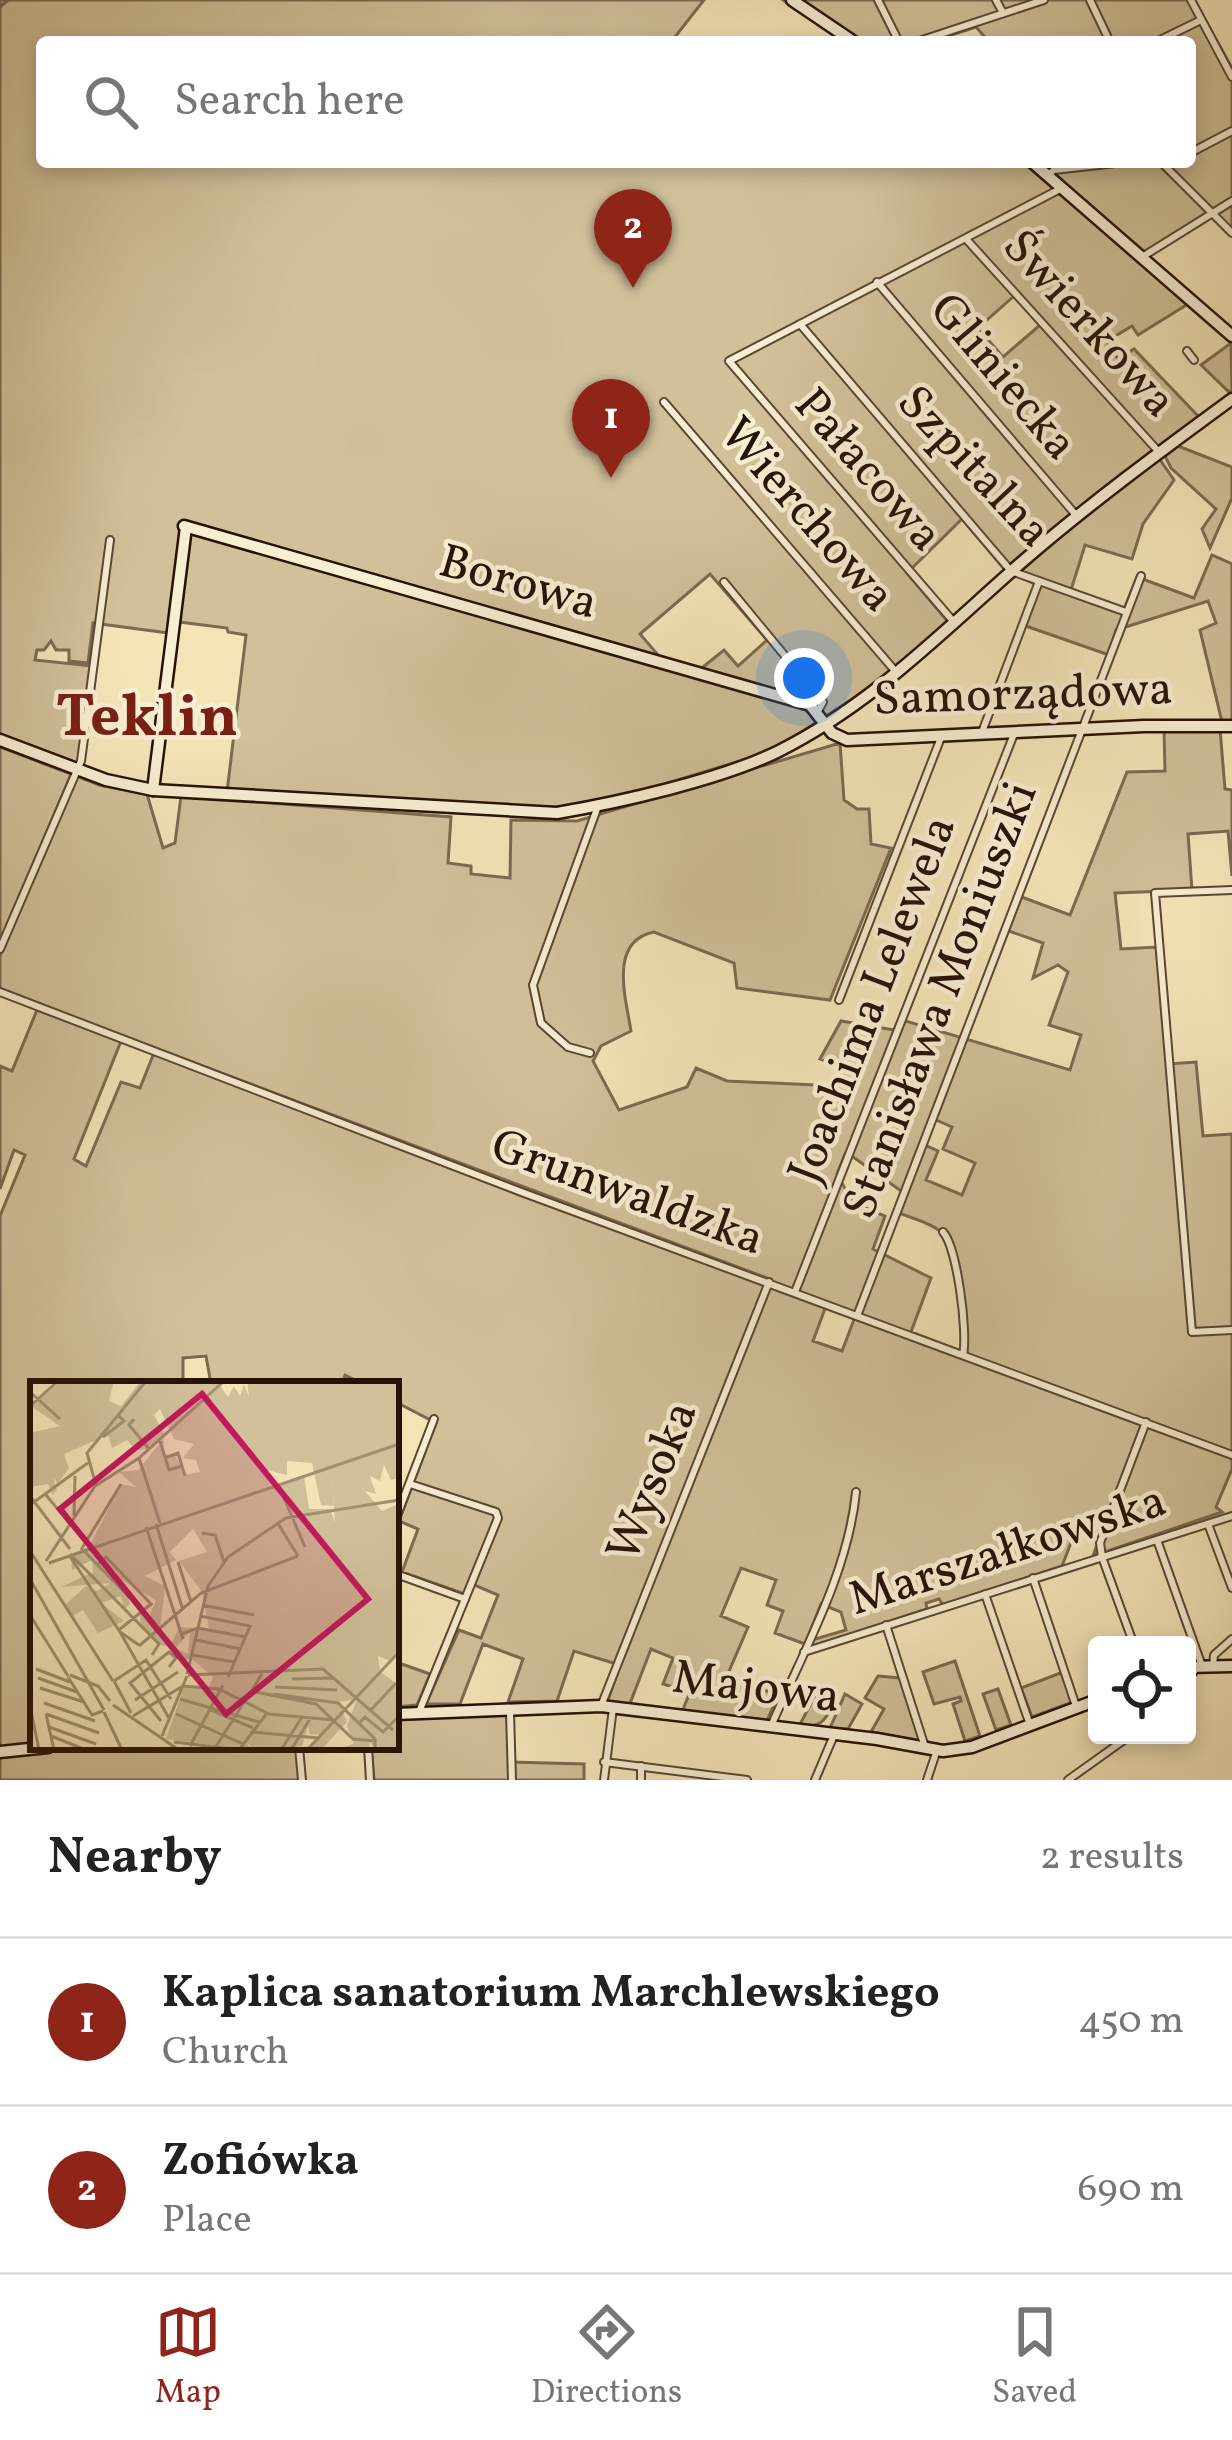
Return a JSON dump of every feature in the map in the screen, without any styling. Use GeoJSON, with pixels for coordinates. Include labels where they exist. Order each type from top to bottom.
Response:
{"type":"FeatureCollection","features":[{"type":"Feature","properties":{"kind":"street"},"geometry":{"type":"LineString","coordinates":[[792,0],[845,36]]}},
{"type":"Feature","properties":{"kind":"street"},"geometry":{"type":"LineString","coordinates":[[878,0],[896,36]]}},
{"type":"Feature","properties":{"kind":"street"},"geometry":{"type":"LineString","coordinates":[[996,0],[1003,14]]}},
{"type":"Feature","properties":{"kind":"street"},"geometry":{"type":"LineString","coordinates":[[935,36],[1045,0]]}},
{"type":"Feature","properties":{"kind":"street"},"geometry":{"type":"LineString","coordinates":[[1090,0],[1107,36]]}},
{"type":"Feature","properties":{"kind":"street"},"geometry":{"type":"LineString","coordinates":[[1191,0],[1232,76]]}},
{"type":"Feature","properties":{"kind":"street"},"geometry":{"type":"LineString","coordinates":[[1169,36],[1202,20]]}},
{"type":"Feature","properties":{"kind":"street"},"geometry":{"type":"LineString","coordinates":[[1196,150],[1232,131]]}},
{"type":"Feature","properties":{"kind":"street"},"geometry":{"type":"LineString","coordinates":[[1041,168],[1232,336]]}},
{"type":"Feature","properties":{"kind":"street"},"geometry":{"type":"LineString","coordinates":[[1049,174],[1072,168]]}},
{"type":"Feature","properties":{"kind":"street"},"geometry":{"type":"LineString","coordinates":[[1167,168],[1232,232]]}},
{"type":"Feature","properties":{"kind":"street"},"geometry":{"type":"LineString","coordinates":[[800,324],[1063,188]]}},
{"type":"Feature","properties":{"kind":"street"},"geometry":{"type":"LineString","coordinates":[[1142,257],[1232,201]]}},
{"type":"Feature","properties":{"kind":"street","name":"Świerkowa"},"geometry":{"type":"LineString","coordinates":[[967,240],[1160,454]]}},
{"type":"Feature","properties":{"kind":"street","name":"Gliniecka"},"geometry":{"type":"LineString","coordinates":[[877,282],[1077,517]]}},
{"type":"Feature","properties":{"kind":"street","name":"Pałacowa"},"geometry":{"type":"LineString","coordinates":[[800,324],[729,361],[955,624]]}},
{"type":"Feature","properties":{"kind":"street","name":"Szpitalna"},"geometry":{"type":"LineString","coordinates":[[800,324],[1011,571],[1127,612]]}},
{"type":"Feature","properties":{"kind":"street"},"geometry":{"type":"LineString","coordinates":[[1187,351],[1194,360]]}},
{"type":"Feature","properties":{"kind":"street"},"geometry":{"type":"LineString","coordinates":[[0,740],[77,770],[153,790],[557,813],[754,763],[821,716],[898,674],[1011,571],[1232,399]]}},
{"type":"Feature","properties":{"kind":"street","name":"Wierchowa"},"geometry":{"type":"LineString","coordinates":[[664,402],[898,674]]}},
{"type":"Feature","properties":{"kind":"street","name":"Borowa"},"geometry":{"type":"LineString","coordinates":[[153,790],[185,526],[821,716]]}},
{"type":"Feature","properties":{"kind":"street"},"geometry":{"type":"LineString","coordinates":[[0,949],[77,770],[110,541]]}},
{"type":"Feature","properties":{"kind":"street","name":"Stanisława Moniuszki"},"geometry":{"type":"LineString","coordinates":[[857,1316],[1141,576]]}},
{"type":"Feature","properties":{"kind":"street"},"geometry":{"type":"LineString","coordinates":[[724,582],[823,702],[821,716]]}},
{"type":"Feature","properties":{"kind":"street"},"geometry":{"type":"LineString","coordinates":[[982,732],[1039,583]]}},
{"type":"Feature","properties":{"kind":"street","name":"Samorządowa"},"geometry":{"type":"LineString","coordinates":[[821,716],[832,733],[847,740],[1232,726]]}},
{"type":"Feature","properties":{"kind":"street","name":"Joachima Lelewela"},"geometry":{"type":"LineString","coordinates":[[794,1292],[1015,731]]}},
{"type":"Feature","properties":{"kind":"street"},"geometry":{"type":"LineString","coordinates":[[839,1000],[942,734]]}},
{"type":"Feature","properties":{"kind":"street"},"geometry":{"type":"LineString","coordinates":[[590,1053],[568,1047],[542,1023],[533,985],[598,806]]}},
{"type":"Feature","properties":{"kind":"street"},"geometry":{"type":"LineString","coordinates":[[1232,901],[1232,890],[1155,893],[1192,1332],[1232,1330]]}},
{"type":"Feature","properties":{"kind":"street","name":"Grunwaldzka"},"geometry":{"type":"LineString","coordinates":[[0,992],[544,1201],[1232,1454]]}},
{"type":"Feature","properties":{"kind":"street"},"geometry":{"type":"LineString","coordinates":[[943,1232],[954,1247],[966,1328],[963,1355]]}},
{"type":"Feature","properties":{"kind":"street","name":"Wysoka"},"geometry":{"type":"LineString","coordinates":[[604,1780],[607,1707],[769,1282]]}},
{"type":"Feature","properties":{"kind":"street"},"geometry":{"type":"LineString","coordinates":[[399,1511],[434,1419]]}},
{"type":"Feature","properties":{"kind":"street"},"geometry":{"type":"LineString","coordinates":[[1131,1636],[1100,1543],[1146,1422]]}},
{"type":"Feature","properties":{"kind":"street"},"geometry":{"type":"LineString","coordinates":[[410,1484],[496,1512],[499,1518],[419,1712]]}},
{"type":"Feature","properties":{"kind":"street"},"geometry":{"type":"LineString","coordinates":[[770,1728],[847,1540],[856,1492]]}},
{"type":"Feature","properties":{"kind":"street"},"geometry":{"type":"LineString","coordinates":[[399,1493],[405,1496]]}},
{"type":"Feature","properties":{"kind":"street","name":"Marszałkowska"},"geometry":{"type":"LineString","coordinates":[[804,1652],[1232,1516]]}},
{"type":"Feature","properties":{"kind":"street"},"geometry":{"type":"LineString","coordinates":[[1208,1523],[1232,1588]]}},
{"type":"Feature","properties":{"kind":"street"},"geometry":{"type":"LineString","coordinates":[[1157,1540],[1185,1636]]}},
{"type":"Feature","properties":{"kind":"street"},"geometry":{"type":"LineString","coordinates":[[399,1575],[465,1599]]}},
{"type":"Feature","properties":{"kind":"street"},"geometry":{"type":"LineString","coordinates":[[1033,1579],[1077,1708]]}},
{"type":"Feature","properties":{"kind":"street"},"geometry":{"type":"LineString","coordinates":[[986,1594],[1030,1725]]}},
{"type":"Feature","properties":{"kind":"street"},"geometry":{"type":"LineString","coordinates":[[886,1625],[931,1749],[927,1780]]}},
{"type":"Feature","properties":{"kind":"street"},"geometry":{"type":"LineString","coordinates":[[1196,1670],[1232,1639]]}},
{"type":"Feature","properties":{"kind":"street"},"geometry":{"type":"LineString","coordinates":[[1196,1671],[1232,1666]]}},
{"type":"Feature","properties":{"kind":"street","name":"Majowa"},"geometry":{"type":"LineString","coordinates":[[399,1714],[607,1707],[931,1749],[972,1747],[1088,1704]]}},
{"type":"Feature","properties":{"kind":"street"},"geometry":{"type":"LineString","coordinates":[[509,1708],[512,1780]]}},
{"type":"Feature","properties":{"kind":"street"},"geometry":{"type":"LineString","coordinates":[[815,1780],[834,1735]]}},
{"type":"Feature","properties":{"kind":"street"},"geometry":{"type":"LineString","coordinates":[[1068,1780],[1118,1744]]}},
{"type":"Feature","properties":{"kind":"street"},"geometry":{"type":"LineString","coordinates":[[0,1752],[30,1749]]}},
{"type":"Feature","properties":{"kind":"street"},"geometry":{"type":"LineString","coordinates":[[299,1750],[302,1780]]}},
{"type":"Feature","properties":{"kind":"street"},"geometry":{"type":"LineString","coordinates":[[368,1750],[370,1780]]}},
{"type":"Feature","properties":{"kind":"street"},"geometry":{"type":"LineString","coordinates":[[604,1762],[747,1780]]}},
{"type":"Feature","properties":{"kind":"street"},"geometry":{"type":"LineString","coordinates":[[641,1766],[641,1780]]}},
{"type":"Feature","properties":{"kind":"shaded area"},"geometry":{"type":"Polygon","coordinates":[[[0,0],[704,0],[676,36],[36,36],[36,168],[1196,168],[1196,36],[984,36],[976,27],[948,36],[835,36],[783,0],[1194,0],[1232,68],[1232,235],[1208,213],[1138,257],[1188,304],[1138,335],[1132,326],[1107,341],[1118,359],[1134,349],[1199,417],[1154,451],[1174,480],[1143,524],[1132,559],[1085,545],[1071,590],[1124,609],[1137,577],[1194,598],[1212,555],[1232,564],[1232,722],[1222,722],[1200,630],[1216,623],[1208,601],[1116,630],[1109,655],[1023,625],[1039,586],[1005,570],[962,519],[907,573],[949,623],[888,676],[772,751],[606,802],[560,810],[227,792],[246,635],[179,622],[176,634],[93,623],[88,663],[69,661],[69,650],[56,650],[51,641],[44,650],[37,650],[35,660],[92,666],[78,764],[0,734],[0,0]],[[1014,296],[978,328],[1003,357],[1040,325],[1014,296]],[[710,574],[640,634],[664,662],[698,671],[724,650],[738,666],[767,640],[710,574]]]}},
{"type":"Feature","properties":{"kind":"shaded area"},"geometry":{"type":"Polygon","coordinates":[[[1231,343],[1232,390],[1229,392],[1201,365],[1231,343]]]}},
{"type":"Feature","properties":{"kind":"shaded area"},"geometry":{"type":"Polygon","coordinates":[[[1178,446],[1232,467],[1232,498],[1210,548],[1202,529],[1216,509],[1171,468],[1165,456],[1178,446]]]}},
{"type":"Feature","properties":{"kind":"shaded area"},"geometry":{"type":"Polygon","coordinates":[[[1164,729],[1220,729],[1225,789],[1232,790],[1232,876],[1228,831],[1188,834],[1192,890],[1115,893],[1121,949],[1157,947],[1168,1064],[1196,1062],[1203,1136],[1232,1134],[1232,1469],[1216,1507],[1222,1512],[1093,1556],[1102,1531],[1079,1522],[1062,1566],[943,1605],[939,1599],[926,1603],[927,1609],[809,1648],[812,1640],[846,1630],[841,1612],[821,1604],[805,1644],[775,1633],[783,1611],[767,1605],[776,1580],[741,1568],[721,1616],[748,1627],[727,1676],[778,1695],[766,1723],[682,1712],[690,1692],[663,1684],[673,1658],[651,1649],[629,1706],[607,1703],[620,1665],[574,1651],[557,1701],[508,1702],[523,1659],[483,1644],[460,1704],[426,1704],[459,1630],[481,1638],[498,1595],[470,1583],[465,1594],[402,1572],[418,1529],[399,1521],[436,1423],[399,1404],[399,1381],[357,1381],[345,1375],[343,1381],[210,1381],[206,1356],[183,1358],[183,1381],[30,1381],[30,1750],[297,1750],[300,1780],[0,1780],[0,1216],[25,1155],[14,1150],[0,1189],[0,1066],[12,1071],[37,1010],[121,1041],[74,1159],[86,1166],[121,1082],[140,1088],[154,1053],[767,1278],[0,990],[0,956],[74,778],[147,794],[163,848],[175,843],[181,796],[451,817],[448,863],[471,866],[471,874],[510,878],[511,820],[577,821],[840,743],[844,800],[857,809],[869,809],[871,844],[891,848],[830,1000],[737,988],[734,963],[654,932],[640,938],[630,947],[623,973],[631,1031],[601,1046],[593,1061],[619,1110],[687,1087],[696,1068],[727,1081],[838,1086],[844,1067],[820,1059],[841,1021],[894,1030],[899,1019],[1070,1070],[1081,1035],[1049,1025],[1068,972],[1058,965],[1033,978],[1043,943],[1006,930],[1019,896],[1070,915],[1127,772],[1165,771],[1164,729]],[[934,1119],[923,1144],[938,1151],[926,1180],[962,1195],[975,1163],[943,1149],[952,1127],[934,1119]],[[846,1152],[837,1174],[853,1203],[885,1216],[873,1249],[931,1278],[911,1332],[961,1351],[955,1270],[946,1240],[926,1223],[897,1212],[904,1193],[846,1152]],[[826,1306],[813,1341],[842,1351],[855,1317],[826,1306]]]}},
{"type":"Feature","properties":{"kind":"shaded area"},"geometry":{"type":"Polygon","coordinates":[[[0,747],[71,774],[0,944],[0,747]]]}},
{"type":"Feature","properties":{"kind":"shaded area"},"geometry":{"type":"Polygon","coordinates":[[[955,1661],[980,1736],[965,1741],[953,1704],[960,1697],[934,1704],[923,1672],[955,1661]]]}},
{"type":"Feature","properties":{"kind":"shaded area"},"geometry":{"type":"Polygon","coordinates":[[[399,1663],[430,1674],[417,1705],[399,1707],[399,1663]]]}},
{"type":"Feature","properties":{"kind":"shaded area"},"geometry":{"type":"Polygon","coordinates":[[[1063,1672],[1070,1703],[1032,1717],[1021,1688],[1063,1672]]]}},
{"type":"Feature","properties":{"kind":"shaded area"},"geometry":{"type":"Polygon","coordinates":[[[878,1676],[900,1678],[921,1741],[871,1732],[884,1709],[865,1698],[878,1676]]]}},
{"type":"Feature","properties":{"kind":"shaded area"},"geometry":{"type":"Polygon","coordinates":[[[998,1689],[1011,1725],[996,1730],[983,1694],[998,1689]]]}},
{"type":"Feature","properties":{"kind":"shaded area"},"geometry":{"type":"Polygon","coordinates":[[[816,1694],[834,1704],[821,1722],[799,1726],[816,1694]]]}},
{"type":"Feature","properties":{"kind":"shaded area"},"geometry":{"type":"Polygon","coordinates":[[[845,1694],[862,1704],[848,1729],[830,1728],[845,1694]]]}},
{"type":"Feature","properties":{"kind":"shaded area"},"geometry":{"type":"Polygon","coordinates":[[[508,1715],[510,1762],[584,1764],[584,1780],[374,1780],[371,1750],[399,1750],[399,1719],[508,1715]]]}},
{"type":"Feature","properties":{"kind":"waterway"},"geometry":{"type":"LineString","coordinates":[[0,7],[8,0]]}},
{"type":"Feature","properties":{"kind":"place","name":"Zofiówka"},"geometry":{"type":"Point","coordinates":[633,288]}},
{"type":"Feature","properties":{"kind":"place","name":"Kaplica sanatorium Marchlewskiego"},"geometry":{"type":"Point","coordinates":[611,478]}},
{"type":"Feature","properties":{"kind":"district","name":"Teklin"},"geometry":{"type":"Point","coordinates":[147,719]}}]}
